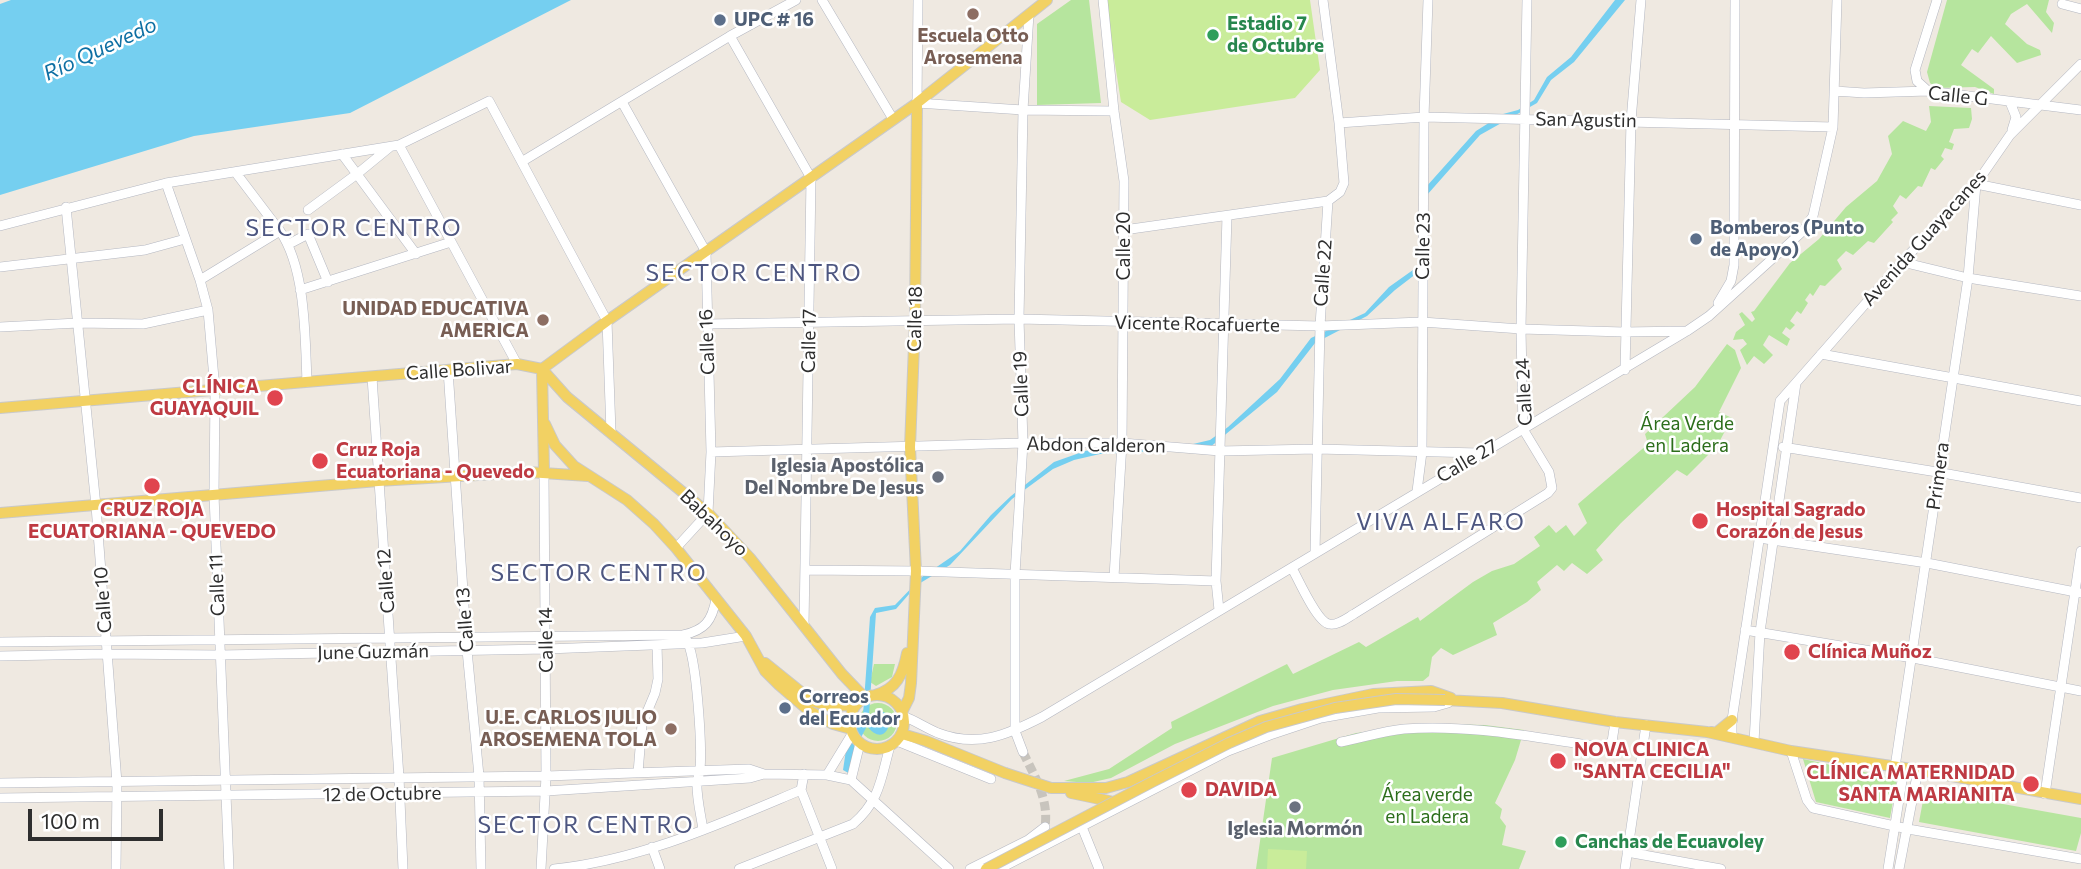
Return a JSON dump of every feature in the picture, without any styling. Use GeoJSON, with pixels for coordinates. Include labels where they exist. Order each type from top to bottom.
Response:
{"type":"FeatureCollection","features":[{"type":"Feature","properties":{"kind":"main road"},"geometry":{"type":"LineString","coordinates":[[542,369],[917,103],[1048,0]]}},
{"type":"Feature","properties":{"kind":"main road","name":"Calle 18"},"geometry":{"type":"LineString","coordinates":[[903,716],[909,698],[916,571],[910,447],[915,320],[917,103]]}},
{"type":"Feature","properties":{"kind":"main road","name":"Calle Bolivar"},"geometry":{"type":"LineString","coordinates":[[0,408],[517,364],[542,369]]}},
{"type":"Feature","properties":{"kind":"main road","name":"Calle 14"},"geometry":{"type":"LineString","coordinates":[[542,369],[544,472]]}},
{"type":"Feature","properties":{"kind":"main road","name":"Babahoyo"},"geometry":{"type":"LineString","coordinates":[[542,369],[567,397],[708,513],[750,558],[865,699]]}},
{"type":"Feature","properties":{"kind":"main road"},"geometry":{"type":"LineString","coordinates":[[545,424],[563,455],[588,476],[627,500],[676,548],[746,636],[765,671],[799,704],[832,724],[851,731],[860,743],[874,750],[896,740],[926,741]]}},
{"type":"Feature","properties":{"kind":"main road"},"geometry":{"type":"LineString","coordinates":[[0,513],[455,476],[544,472],[588,476]]}},
{"type":"Feature","properties":{"kind":"main road","name":"Calle 18"},"geometry":{"type":"LineString","coordinates":[[865,699],[891,688],[901,676],[912,637]]}},
{"type":"Feature","properties":{"kind":"main road"},"geometry":{"type":"LineString","coordinates":[[760,660],[812,701],[829,706],[865,699],[891,699],[915,734],[926,741],[1005,773],[1051,788],[1114,802]]}},
{"type":"Feature","properties":{"kind":"main road"},"geometry":{"type":"LineString","coordinates":[[1051,788],[1106,788],[1128,782],[1260,721],[1342,699],[1373,694],[1431,691],[1457,700]]}},
{"type":"Feature","properties":{"kind":"main road"},"geometry":{"type":"LineString","coordinates":[[851,731],[852,712],[865,699]]}},
{"type":"Feature","properties":{"kind":"main road"},"geometry":{"type":"LineString","coordinates":[[986,869],[1229,743],[1266,727],[1335,708],[1396,699],[1457,700],[1502,703],[1615,722],[1716,733],[1731,720]]}},
{"type":"Feature","properties":{"kind":"main road"},"geometry":{"type":"LineString","coordinates":[[896,740],[903,716]]}},
{"type":"Feature","properties":{"kind":"main road"},"geometry":{"type":"LineString","coordinates":[[1707,732],[1791,751],[2081,799]]}},
{"type":"Feature","properties":{"kind":"street"},"geometry":{"type":"LineString","coordinates":[[523,162],[730,36],[796,0]]}},
{"type":"Feature","properties":{"kind":"street"},"geometry":{"type":"LineString","coordinates":[[822,0],[893,119]]}},
{"type":"Feature","properties":{"kind":"street","name":"Calle 18"},"geometry":{"type":"LineString","coordinates":[[917,103],[918,0]]}},
{"type":"Feature","properties":{"kind":"street","name":"Calle 20"},"geometry":{"type":"LineString","coordinates":[[1104,0],[1114,111],[1124,181],[1122,443],[1114,577]]}},
{"type":"Feature","properties":{"kind":"street","name":"Calle 22"},"geometry":{"type":"LineString","coordinates":[[1315,554],[1320,326],[1328,201],[1340,192],[1344,183],[1323,0]]}},
{"type":"Feature","properties":{"kind":"street","name":"Calle 23"},"geometry":{"type":"LineString","coordinates":[[1417,491],[1422,452],[1424,117],[1428,0]]}},
{"type":"Feature","properties":{"kind":"street","name":"Calle 24"},"geometry":{"type":"LineString","coordinates":[[1292,568],[1325,623],[1332,625],[1354,614],[1552,488],[1552,480],[1523,429],[1521,329],[1527,0]]}},
{"type":"Feature","properties":{"kind":"street"},"geometry":{"type":"LineString","coordinates":[[1625,370],[1631,121],[1641,0]]}},
{"type":"Feature","properties":{"kind":"street"},"geometry":{"type":"LineString","coordinates":[[1709,316],[1731,281],[1734,265],[1735,0]]}},
{"type":"Feature","properties":{"kind":"street","name":"Calle 27"},"geometry":{"type":"LineString","coordinates":[[903,716],[953,738],[975,741],[1016,731],[1625,370],[1709,316],[1808,225],[1813,216],[1833,127],[1837,0]]}},
{"type":"Feature","properties":{"kind":"street"},"geometry":{"type":"LineString","coordinates":[[1928,91],[1917,81],[1916,70],[1937,0]]}},
{"type":"Feature","properties":{"kind":"street"},"geometry":{"type":"LineString","coordinates":[[2062,4],[2081,9]]}},
{"type":"Feature","properties":{"kind":"street","name":"Calle 19"},"geometry":{"type":"LineString","coordinates":[[1023,752],[1016,731],[1015,574],[1023,443],[1019,319],[1023,110],[1029,14]]}},
{"type":"Feature","properties":{"kind":"street"},"geometry":{"type":"LineString","coordinates":[[730,36],[811,178]]}},
{"type":"Feature","properties":{"kind":"street","name":"Avenida Guayacanes"},"geometry":{"type":"LineString","coordinates":[[1732,737],[1731,720],[1780,401],[1902,262],[1976,184],[2010,135],[2081,64]]}},
{"type":"Feature","properties":{"kind":"street","name":"Calle G"},"geometry":{"type":"LineString","coordinates":[[1835,91],[1928,91],[2081,110]]}},
{"type":"Feature","properties":{"kind":"street"},"geometry":{"type":"LineString","coordinates":[[308,210],[395,146],[488,100],[607,321],[611,432]]}},
{"type":"Feature","properties":{"kind":"street","name":"Calle 16"},"geometry":{"type":"LineString","coordinates":[[622,102],[706,252],[711,452],[708,513]]}},
{"type":"Feature","properties":{"kind":"street"},"geometry":{"type":"LineString","coordinates":[[2010,102],[2016,121],[2010,135]]}},
{"type":"Feature","properties":{"kind":"street"},"geometry":{"type":"LineString","coordinates":[[917,103],[1023,110],[1114,111]]}},
{"type":"Feature","properties":{"kind":"street","name":"San Agustin"},"geometry":{"type":"LineString","coordinates":[[1339,123],[1424,117],[1833,127]]}},
{"type":"Feature","properties":{"kind":"street"},"geometry":{"type":"LineString","coordinates":[[0,226],[166,183],[395,146]]}},
{"type":"Feature","properties":{"kind":"street"},"geometry":{"type":"LineString","coordinates":[[395,146],[452,242],[517,364]]}},
{"type":"Feature","properties":{"kind":"street"},"geometry":{"type":"LineString","coordinates":[[342,154],[416,254]]}},
{"type":"Feature","properties":{"kind":"street"},"geometry":{"type":"LineString","coordinates":[[236,173],[289,244],[300,290],[307,382]]}},
{"type":"Feature","properties":{"kind":"street","name":"Calle 17"},"geometry":{"type":"LineString","coordinates":[[804,626],[811,178]]}},
{"type":"Feature","properties":{"kind":"street","name":"Calle 11"},"geometry":{"type":"LineString","coordinates":[[166,183],[208,310],[215,390],[214,495],[229,869]]}},
{"type":"Feature","properties":{"kind":"street"},"geometry":{"type":"LineString","coordinates":[[1976,184],[2081,205]]}},
{"type":"Feature","properties":{"kind":"street","name":"Primera"},"geometry":{"type":"LineString","coordinates":[[1888,869],[1937,472],[1968,278],[1976,184]]}},
{"type":"Feature","properties":{"kind":"street"},"geometry":{"type":"LineString","coordinates":[[1124,230],[1328,201]]}},
{"type":"Feature","properties":{"kind":"street","name":"Calle 10"},"geometry":{"type":"LineString","coordinates":[[66,207],[96,506],[117,783],[116,869]]}},
{"type":"Feature","properties":{"kind":"street"},"geometry":{"type":"LineString","coordinates":[[1219,610],[1216,581],[1227,216]]}},
{"type":"Feature","properties":{"kind":"street"},"geometry":{"type":"LineString","coordinates":[[200,280],[280,231]]}},
{"type":"Feature","properties":{"kind":"street"},"geometry":{"type":"LineString","coordinates":[[289,244],[307,234],[328,282]]}},
{"type":"Feature","properties":{"kind":"street"},"geometry":{"type":"LineString","coordinates":[[0,267],[145,250],[185,239]]}},
{"type":"Feature","properties":{"kind":"street"},"geometry":{"type":"LineString","coordinates":[[300,290],[452,242]]}},
{"type":"Feature","properties":{"kind":"street"},"geometry":{"type":"LineString","coordinates":[[1902,262],[1968,278],[2081,296]]}},
{"type":"Feature","properties":{"kind":"street"},"geometry":{"type":"LineString","coordinates":[[0,327],[143,324],[208,310]]}},
{"type":"Feature","properties":{"kind":"street","name":"Vicente Rocafuerte"},"geometry":{"type":"LineString","coordinates":[[706,324],[1019,319],[1320,326],[1422,322],[1521,329],[1688,331]]}},
{"type":"Feature","properties":{"kind":"street"},"geometry":{"type":"LineString","coordinates":[[1821,354],[2081,401]]}},
{"type":"Feature","properties":{"kind":"street","name":"Calle 13"},"geometry":{"type":"LineString","coordinates":[[448,370],[466,638],[479,776],[481,869]]}},
{"type":"Feature","properties":{"kind":"street","name":"Calle 12"},"geometry":{"type":"LineString","coordinates":[[372,377],[399,777],[402,869]]}},
{"type":"Feature","properties":{"kind":"street"},"geometry":{"type":"LineString","coordinates":[[1754,742],[1760,632],[1796,382]]}},
{"type":"Feature","properties":{"kind":"street","name":"Abdon Calderon"},"geometry":{"type":"LineString","coordinates":[[711,452],[1023,443],[1122,443],[1220,451],[1317,449],[1480,454]]}},
{"type":"Feature","properties":{"kind":"street"},"geometry":{"type":"LineString","coordinates":[[1773,446],[2081,498]]}},
{"type":"Feature","properties":{"kind":"street","name":"Calle 14"},"geometry":{"type":"LineString","coordinates":[[541,869],[546,776],[547,649],[544,472]]}},
{"type":"Feature","properties":{"kind":"street"},"geometry":{"type":"LineString","coordinates":[[676,548],[708,513]]}},
{"type":"Feature","properties":{"kind":"street"},"geometry":{"type":"LineString","coordinates":[[1759,538],[1927,563],[2078,593]]}},
{"type":"Feature","properties":{"kind":"street"},"geometry":{"type":"LineString","coordinates":[[2045,794],[2078,593],[2081,551]]}},
{"type":"Feature","properties":{"kind":"street"},"geometry":{"type":"LineString","coordinates":[[805,570],[1216,581]]}},
{"type":"Feature","properties":{"kind":"street"},"geometry":{"type":"LineString","coordinates":[[703,830],[699,727],[689,644],[683,635],[698,631],[710,621],[716,599]]}},
{"type":"Feature","properties":{"kind":"street"},"geometry":{"type":"LineString","coordinates":[[1745,630],[1913,658],[2081,691]]}},
{"type":"Feature","properties":{"kind":"street","name":"June Guzmán"},"geometry":{"type":"LineString","coordinates":[[0,642],[219,642],[683,635]]}},
{"type":"Feature","properties":{"kind":"street","name":"June Guzmán"},"geometry":{"type":"LineString","coordinates":[[0,656],[220,656],[547,649],[689,644],[746,636]]}},
{"type":"Feature","properties":{"kind":"street"},"geometry":{"type":"LineString","coordinates":[[638,773],[642,724],[652,702],[657,679],[657,645]]}},
{"type":"Feature","properties":{"kind":"street"},"geometry":{"type":"LineString","coordinates":[[999,869],[1228,751],[1270,734],[1321,718],[1378,708],[1434,707],[1457,700]]}},
{"type":"Feature","properties":{"kind":"street"},"geometry":{"type":"LineString","coordinates":[[1341,742],[1402,729],[1444,728],[1602,747],[1612,742],[1615,722]]}},
{"type":"Feature","properties":{"kind":"street"},"geometry":{"type":"LineString","coordinates":[[1625,869],[1646,724]]}},
{"type":"Feature","properties":{"kind":"street"},"geometry":{"type":"LineString","coordinates":[[827,775],[851,731]]}},
{"type":"Feature","properties":{"kind":"street"},"geometry":{"type":"LineString","coordinates":[[738,869],[853,824],[874,801],[896,740],[991,779]]}},
{"type":"Feature","properties":{"kind":"street"},"geometry":{"type":"LineString","coordinates":[[860,743],[851,780],[949,869]]}},
{"type":"Feature","properties":{"kind":"street"},"geometry":{"type":"LineString","coordinates":[[1791,751],[1807,800],[1813,808],[1908,829],[2081,859]]}},
{"type":"Feature","properties":{"kind":"street","name":"12 de Octubre"},"geometry":{"type":"LineString","coordinates":[[0,799],[545,792],[749,769],[764,774],[827,775],[851,780]]}},
{"type":"Feature","properties":{"kind":"street"},"geometry":{"type":"LineString","coordinates":[[1899,869],[1918,770]]}},
{"type":"Feature","properties":{"kind":"street","name":"12 de Octubre"},"geometry":{"type":"LineString","coordinates":[[0,783],[638,773],[699,776]]}},
{"type":"Feature","properties":{"kind":"street"},"geometry":{"type":"LineString","coordinates":[[804,774],[801,790],[832,869]]}},
{"type":"Feature","properties":{"kind":"street"},"geometry":{"type":"LineString","coordinates":[[555,869],[580,866],[652,847],[703,830],[801,790]]}},
{"type":"Feature","properties":{"kind":"street"},"geometry":{"type":"LineString","coordinates":[[970,869],[1028,840],[1045,827],[1032,852]]}},
{"type":"Feature","properties":{"kind":"street"},"geometry":{"type":"LineString","coordinates":[[1082,827],[1099,869]]}},
{"type":"Feature","properties":{"kind":"street"},"geometry":{"type":"LineString","coordinates":[[652,847],[660,869]]}},
{"type":"Feature","properties":{"kind":"street"},"geometry":{"type":"LineString","coordinates":[[1628,852],[1721,869]]}},
{"type":"Feature","properties":{"kind":"green space"},"geometry":{"type":"Polygon","coordinates":[[[1071,0],[1089,0],[1101,103],[1037,105],[1037,24],[1071,0]]]}},
{"type":"Feature","properties":{"kind":"green space","name":"Estadio 7 de Octubre"},"geometry":{"type":"Polygon","coordinates":[[[1105,0],[1310,0],[1320,70],[1295,98],[1150,120],[1121,102],[1105,0]]]}},
{"type":"Feature","properties":{"kind":"green space"},"geometry":{"type":"Polygon","coordinates":[[[1947,0],[2049,0],[2046,12],[2054,23],[2052,33],[2027,4],[2011,14],[2005,24],[2027,44],[2040,50],[2041,55],[2017,63],[1991,36],[1978,53],[1972,49],[1961,65],[1994,89],[1994,94],[1975,87],[1936,88],[1930,83],[1927,72],[1947,0]]]}},
{"type":"Feature","properties":{"kind":"green space","name":"Área verde en Ladera"},"geometry":{"type":"Polygon","coordinates":[[[1929,106],[1971,108],[1969,128],[1954,129],[1949,142],[1954,144],[1952,150],[1945,148],[1941,156],[1944,159],[1935,170],[1931,168],[1922,187],[1918,186],[1906,199],[1900,195],[1893,206],[1898,213],[1874,243],[1868,241],[1853,255],[1846,251],[1837,260],[1842,269],[1825,286],[1820,285],[1813,296],[1810,293],[1805,300],[1808,303],[1801,314],[1797,311],[1790,321],[1795,325],[1790,330],[1786,327],[1782,333],[1790,339],[1787,346],[1769,335],[1763,345],[1773,355],[1764,364],[1754,356],[1747,365],[1740,350],[1747,344],[1743,339],[1733,340],[1736,332],[1745,325],[1739,314],[1742,312],[1752,322],[1755,319],[1751,312],[1790,263],[1819,239],[1846,207],[1877,181],[1892,154],[1888,136],[1903,121],[1926,131],[1931,122],[1929,106]]]}},
{"type":"Feature","properties":{"kind":"green space","name":"Área Verde en Ladera"},"geometry":{"type":"Polygon","coordinates":[[[1727,344],[1735,350],[1741,368],[1719,412],[1732,418],[1717,446],[1687,476],[1677,470],[1621,523],[1596,550],[1603,560],[1587,574],[1572,563],[1564,571],[1557,565],[1537,582],[1541,590],[1493,623],[1497,635],[1453,655],[1441,648],[1432,657],[1429,676],[1423,681],[1397,681],[1333,690],[1273,706],[1175,744],[1111,778],[1089,783],[1064,781],[1109,769],[1172,728],[1171,722],[1287,664],[1293,674],[1359,642],[1366,647],[1418,617],[1420,621],[1473,582],[1492,571],[1514,564],[1540,546],[1534,537],[1549,525],[1556,533],[1566,525],[1574,536],[1587,523],[1578,504],[1648,444],[1645,434],[1695,387],[1727,344]]]}},
{"type":"Feature","properties":{"kind":"green space"},"geometry":{"type":"Polygon","coordinates":[[[874,664],[895,664],[892,677],[876,686],[870,682],[874,664]]]}},
{"type":"Feature","properties":{"kind":"green space"},"geometry":{"type":"Polygon","coordinates":[[[878,703],[892,708],[897,722],[892,736],[878,741],[864,736],[859,722],[864,708],[878,703]]]}},
{"type":"Feature","properties":{"kind":"green space"},"geometry":{"type":"Polygon","coordinates":[[[1431,724],[1485,725],[1524,730],[1515,760],[1495,803],[1502,809],[1500,818],[1506,826],[1502,845],[1526,851],[1519,869],[1256,869],[1272,758],[1356,733],[1431,724]]]}},
{"type":"Feature","properties":{"kind":"green space"},"geometry":{"type":"Polygon","coordinates":[[[1803,759],[1897,779],[1890,818],[1816,802],[1803,759]]]}},
{"type":"Feature","properties":{"kind":"green space"},"geometry":{"type":"Polygon","coordinates":[[[1925,790],[2081,818],[2081,833],[2076,851],[1919,822],[1925,790]]]}},
{"type":"Feature","properties":{"kind":"green space"},"geometry":{"type":"Polygon","coordinates":[[[1268,849],[1307,851],[1306,869],[1267,869],[1268,849]]]}},
{"type":"Feature","properties":{"kind":"water","name":"Río Quevedo"},"geometry":{"type":"Polygon","coordinates":[[[11,0],[571,0],[350,113],[194,136],[0,195],[0,4],[11,0]]]}},
{"type":"Feature","properties":{"kind":"water"},"geometry":{"type":"Polygon","coordinates":[[[1615,0],[1625,0],[1574,62],[1551,80],[1537,103],[1480,135],[1427,195],[1425,267],[1367,316],[1315,343],[1277,392],[1209,448],[1100,454],[1074,460],[1053,469],[1012,499],[950,565],[917,585],[896,609],[876,613],[869,715],[886,713],[889,725],[882,734],[875,733],[867,726],[853,753],[852,775],[843,770],[846,750],[863,715],[870,617],[875,608],[895,605],[922,577],[960,551],[1011,496],[1054,462],[1085,451],[1115,445],[1193,444],[1210,440],[1228,427],[1280,379],[1311,338],[1365,313],[1389,287],[1420,265],[1426,187],[1476,131],[1503,114],[1518,110],[1534,100],[1547,77],[1571,57],[1615,0]]]}},
{"type":"Feature","properties":{"kind":"tunnel"},"geometry":{"type":"LineString","coordinates":[[1023,752],[1043,797],[1045,827]]}},
{"type":"Feature","properties":{"kind":"place","name":"Escuela Otto Arosemena"},"geometry":{"type":"Point","coordinates":[973,14]}},
{"type":"Feature","properties":{"kind":"place","name":"UPC # 16"},"geometry":{"type":"Point","coordinates":[720,20]}},
{"type":"Feature","properties":{"kind":"place","name":"Estadio 7 de Octubre"},"geometry":{"type":"Point","coordinates":[1213,35]}},
{"type":"Feature","properties":{"kind":"place","name":"Bomberos (Punto de Apoyo)"},"geometry":{"type":"Point","coordinates":[1696,239]}},
{"type":"Feature","properties":{"kind":"place","name":"UNIDAD EDUCATIVA AMERICA"},"geometry":{"type":"Point","coordinates":[543,320]}},
{"type":"Feature","properties":{"kind":"place","name":"CLÍNICA GUAYAQUIL"},"geometry":{"type":"Point","coordinates":[275,398]}},
{"type":"Feature","properties":{"kind":"place","name":"Cruz Roja Ecuatoriana - Quevedo"},"geometry":{"type":"Point","coordinates":[320,461]}},
{"type":"Feature","properties":{"kind":"place","name":"Iglesia Apostólica Del Nombre De Jesus"},"geometry":{"type":"Point","coordinates":[938,477]}},
{"type":"Feature","properties":{"kind":"place","name":"CRUZ ROJA ECUATORIANA - QUEVEDO"},"geometry":{"type":"Point","coordinates":[152,486]}},
{"type":"Feature","properties":{"kind":"place","name":"Hospital Sagrado Corazón de Jesus"},"geometry":{"type":"Point","coordinates":[1700,521]}},
{"type":"Feature","properties":{"kind":"place","name":"Clínica Muñoz"},"geometry":{"type":"Point","coordinates":[1792,652]}},
{"type":"Feature","properties":{"kind":"place","name":"Correos del Ecuador"},"geometry":{"type":"Point","coordinates":[785,708]}},
{"type":"Feature","properties":{"kind":"place","name":"U.E. CARLOS JULIO AROSEMENA TOLA"},"geometry":{"type":"Point","coordinates":[671,729]}},
{"type":"Feature","properties":{"kind":"place","name":"NOVA CLINICA \"SANTA CECILIA\""},"geometry":{"type":"Point","coordinates":[1558,761]}},
{"type":"Feature","properties":{"kind":"place","name":"CLÍNICA MATERNIDAD SANTA MARIANITA"},"geometry":{"type":"Point","coordinates":[2031,784]}},
{"type":"Feature","properties":{"kind":"place","name":"DAVIDA"},"geometry":{"type":"Point","coordinates":[1189,790]}},
{"type":"Feature","properties":{"kind":"place","name":"Iglesia Mormón"},"geometry":{"type":"Point","coordinates":[1295,807]}},
{"type":"Feature","properties":{"kind":"place","name":"Canchas de Ecuavoley"},"geometry":{"type":"Point","coordinates":[1561,842]}},
{"type":"Feature","properties":{"kind":"district","name":"SECTOR CENTRO"},"geometry":{"type":"Point","coordinates":[354,228]}},
{"type":"Feature","properties":{"kind":"district","name":"SECTOR CENTRO"},"geometry":{"type":"Point","coordinates":[754,273]}},
{"type":"Feature","properties":{"kind":"district","name":"VIVA ALFARO"},"geometry":{"type":"Point","coordinates":[1441,522]}},
{"type":"Feature","properties":{"kind":"district","name":"SECTOR CENTRO"},"geometry":{"type":"Point","coordinates":[599,573]}},
{"type":"Feature","properties":{"kind":"district","name":"SECTOR CENTRO"},"geometry":{"type":"Point","coordinates":[586,825]}}]}
